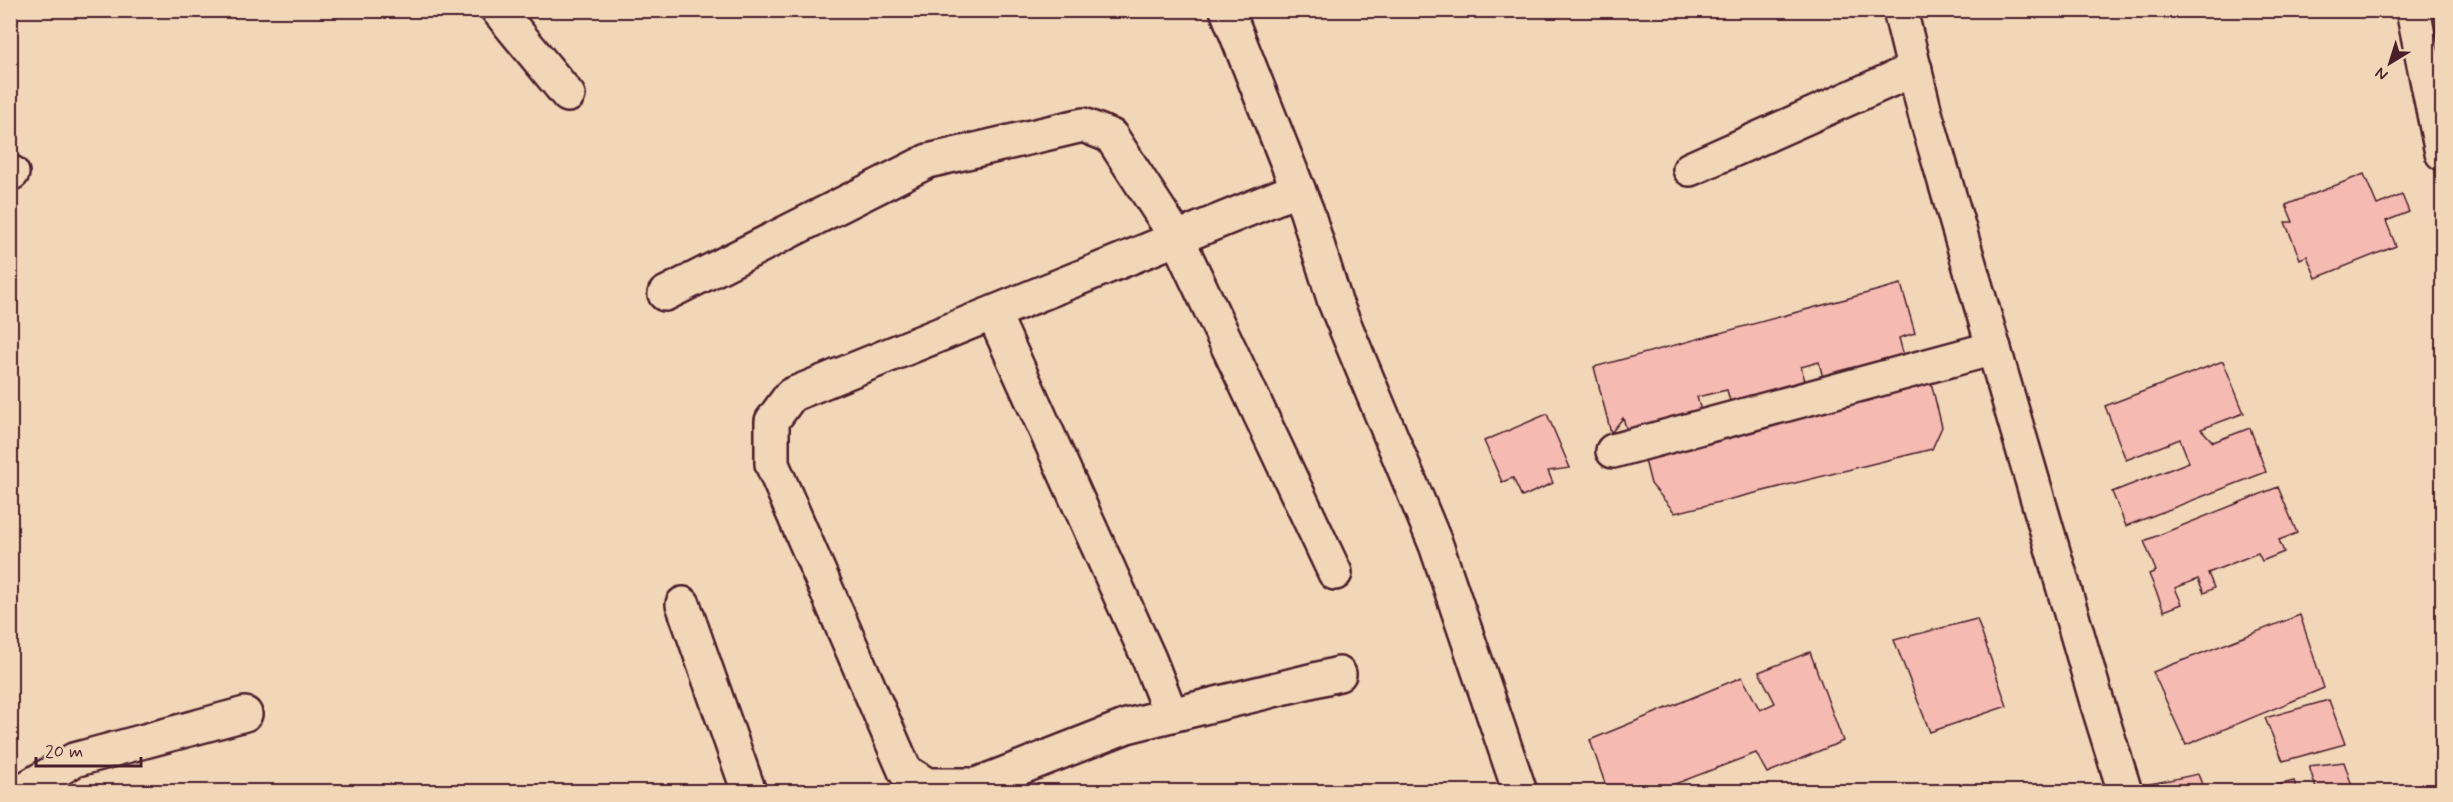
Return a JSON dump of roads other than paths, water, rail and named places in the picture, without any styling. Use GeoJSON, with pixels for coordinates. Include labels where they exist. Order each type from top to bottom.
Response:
{"type":"FeatureCollection","features":[{"type":"Feature","properties":{"kind":"street"},"geometry":{"type":"LineString","coordinates":[[498,10],[568,95]]}},
{"type":"Feature","properties":{"kind":"street"},"geometry":{"type":"LineString","coordinates":[[1227,10],[1298,189],[1335,302],[1436,545],[1520,792]]}},
{"type":"Feature","properties":{"kind":"street"},"geometry":{"type":"LineString","coordinates":[[1900,10],[1994,348],[2093,691],[2125,792]]}},
{"type":"Feature","properties":{"kind":"street"},"geometry":{"type":"LineString","coordinates":[[2413,10],[2442,153]]}},
{"type":"Feature","properties":{"kind":"street"},"geometry":{"type":"LineString","coordinates":[[1690,169],[1915,69]]}},
{"type":"Feature","properties":{"kind":"street"},"geometry":{"type":"LineString","coordinates":[[665,294],[928,161],[1083,125],[1111,136],[1177,238],[1335,573]]}},
{"type":"Feature","properties":{"kind":"street"},"geometry":{"type":"LineString","coordinates":[[1298,189],[791,395],[772,421],[772,464],[905,771],[921,788],[976,785],[1127,726],[1339,674]]}},
{"type":"Feature","properties":{"kind":"street"},"geometry":{"type":"LineString","coordinates":[[993,313],[1149,658],[1171,715]]}},
{"type":"Feature","properties":{"kind":"street"},"geometry":{"type":"LineString","coordinates":[[1613,451],[1994,348]]}},
{"type":"Feature","properties":{"kind":"street"},"geometry":{"type":"LineString","coordinates":[[683,604],[749,792]]}},
{"type":"Feature","properties":{"kind":"street"},"geometry":{"type":"LineString","coordinates":[[20,792],[74,760],[246,714]]}}]}
